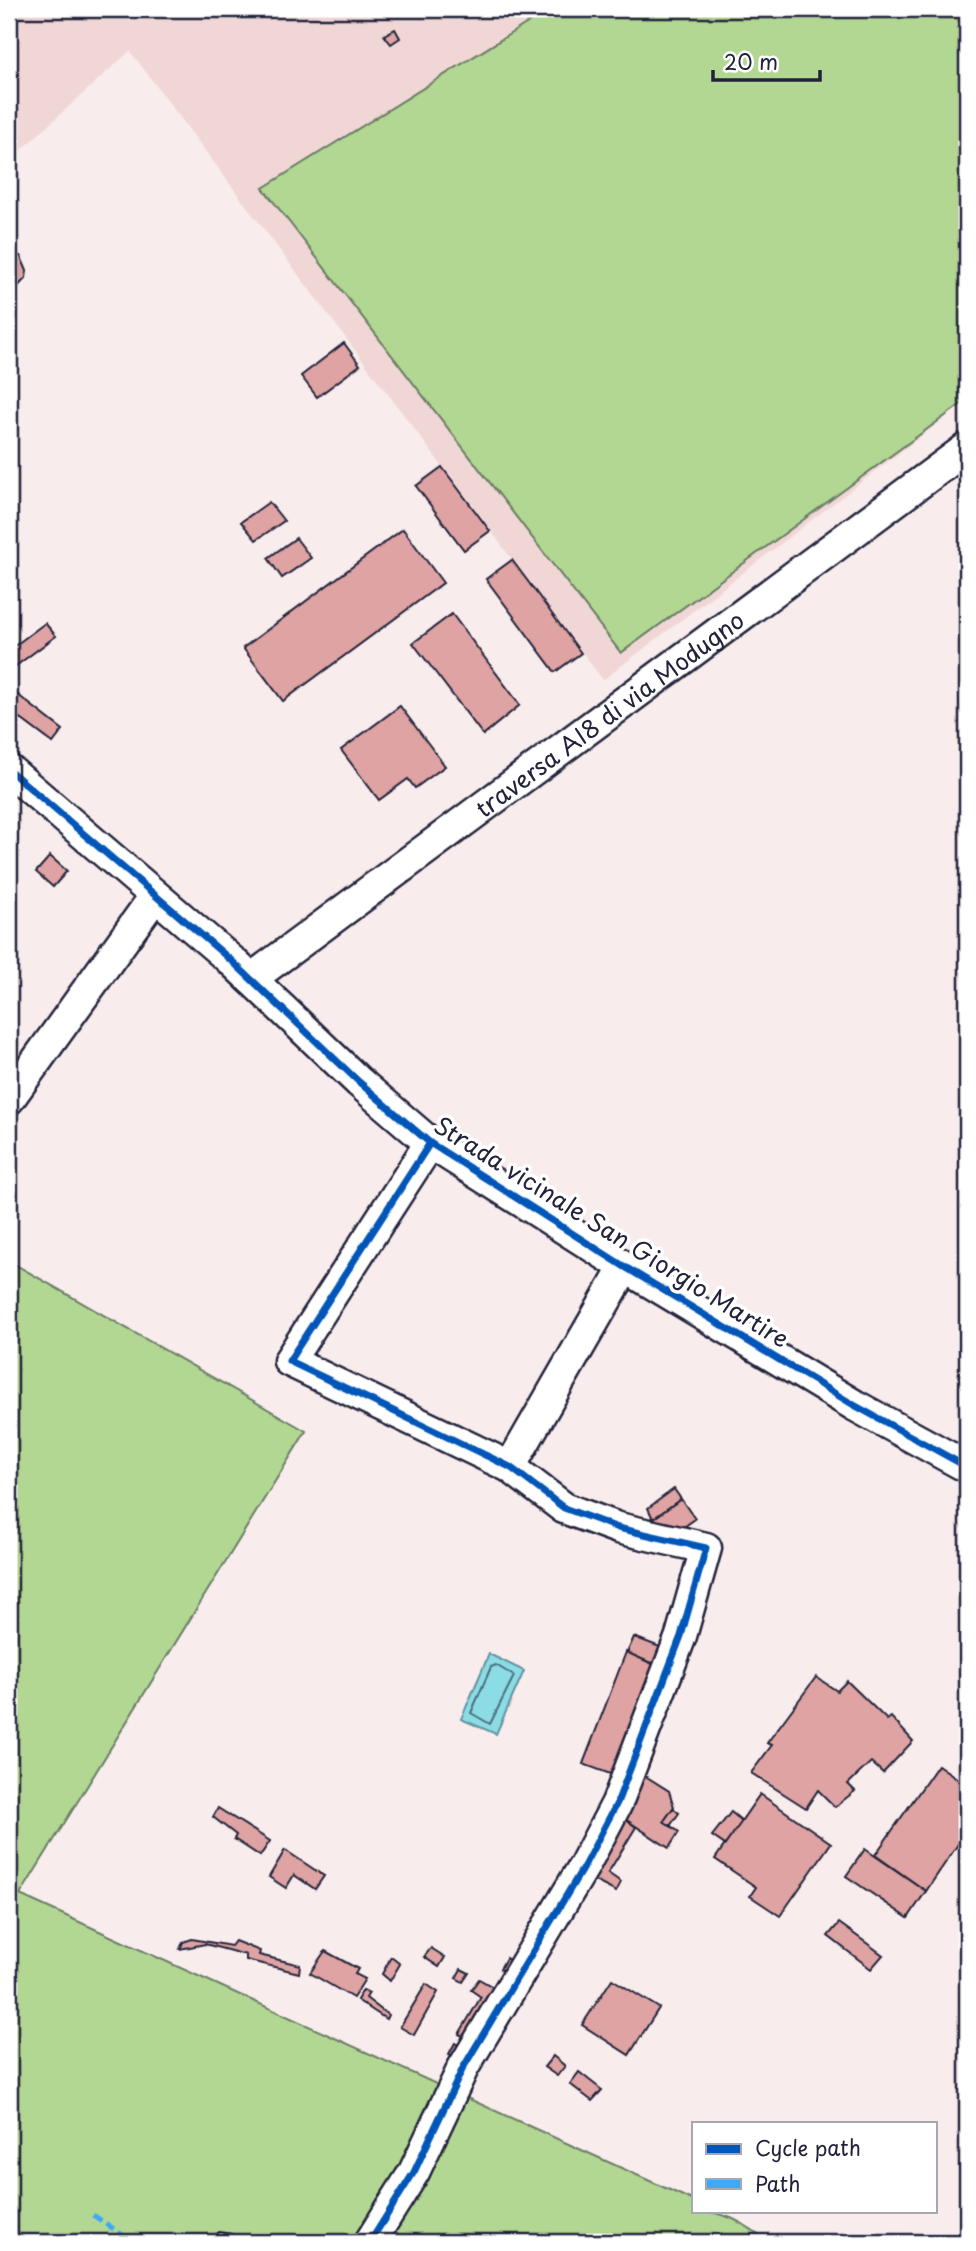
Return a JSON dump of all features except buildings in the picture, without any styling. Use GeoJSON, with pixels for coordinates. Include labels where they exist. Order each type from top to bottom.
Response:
{"type":"FeatureCollection","features":[{"type":"Feature","properties":{"kind":"street","name":"traversa AI8 di via Modugno"},"geometry":{"type":"LineString","coordinates":[[251,979],[967,448]]}},
{"type":"Feature","properties":{"kind":"street","name":"Strada vicinale San Giorgio Martire"},"geometry":{"type":"LineString","coordinates":[[9,770],[251,979],[359,1082],[430,1143],[625,1267],[854,1405],[967,1467]]}},
{"type":"Feature","properties":{"kind":"street"},"geometry":{"type":"LineString","coordinates":[[9,1099],[22,1060],[155,896]]}},
{"type":"Feature","properties":{"kind":"street"},"geometry":{"type":"LineString","coordinates":[[370,2242],[414,2172],[463,2068],[584,1866],[617,1803],[681,1636],[706,1548],[590,1520],[564,1508],[510,1467],[289,1361],[430,1143]]}},
{"type":"Feature","properties":{"kind":"street"},"geometry":{"type":"LineString","coordinates":[[510,1467],[625,1267]]}},
{"type":"Feature","properties":{"kind":"shaded area"},"geometry":{"type":"Polygon","coordinates":[[[9,9],[967,9],[967,401],[603,680],[130,51],[9,161],[9,9]]]}},
{"type":"Feature","properties":{"kind":"green space"},"geometry":{"type":"Polygon","coordinates":[[[550,9],[967,9],[967,400],[621,653],[263,188],[550,9]]]}},
{"type":"Feature","properties":{"kind":"green space"},"geometry":{"type":"Polygon","coordinates":[[[9,1261],[306,1431],[20,1895],[692,2200],[692,2212],[726,2216],[770,2242],[9,2242],[9,1261]]]}},
{"type":"Feature","properties":{"kind":"water"},"geometry":{"type":"Polygon","coordinates":[[[489,1654],[524,1671],[496,1734],[461,1719],[489,1654]]]}},
{"type":"Feature","properties":{"kind":"marked path"},"geometry":{"type":"LineString","coordinates":[[93,2215],[133,2242]]}},
{"type":"Feature","properties":{"kind":"cycle path"},"geometry":{"type":"LineString","coordinates":[[9,770],[233,962],[359,1082],[430,1143],[625,1267],[854,1405],[967,1467]]}},
{"type":"Feature","properties":{"kind":"cycle path"},"geometry":{"type":"LineString","coordinates":[[370,2242],[414,2172],[463,2068],[584,1866],[617,1803],[681,1636],[706,1548],[618,1528],[564,1508],[510,1467],[289,1361],[430,1143]]}}]}
